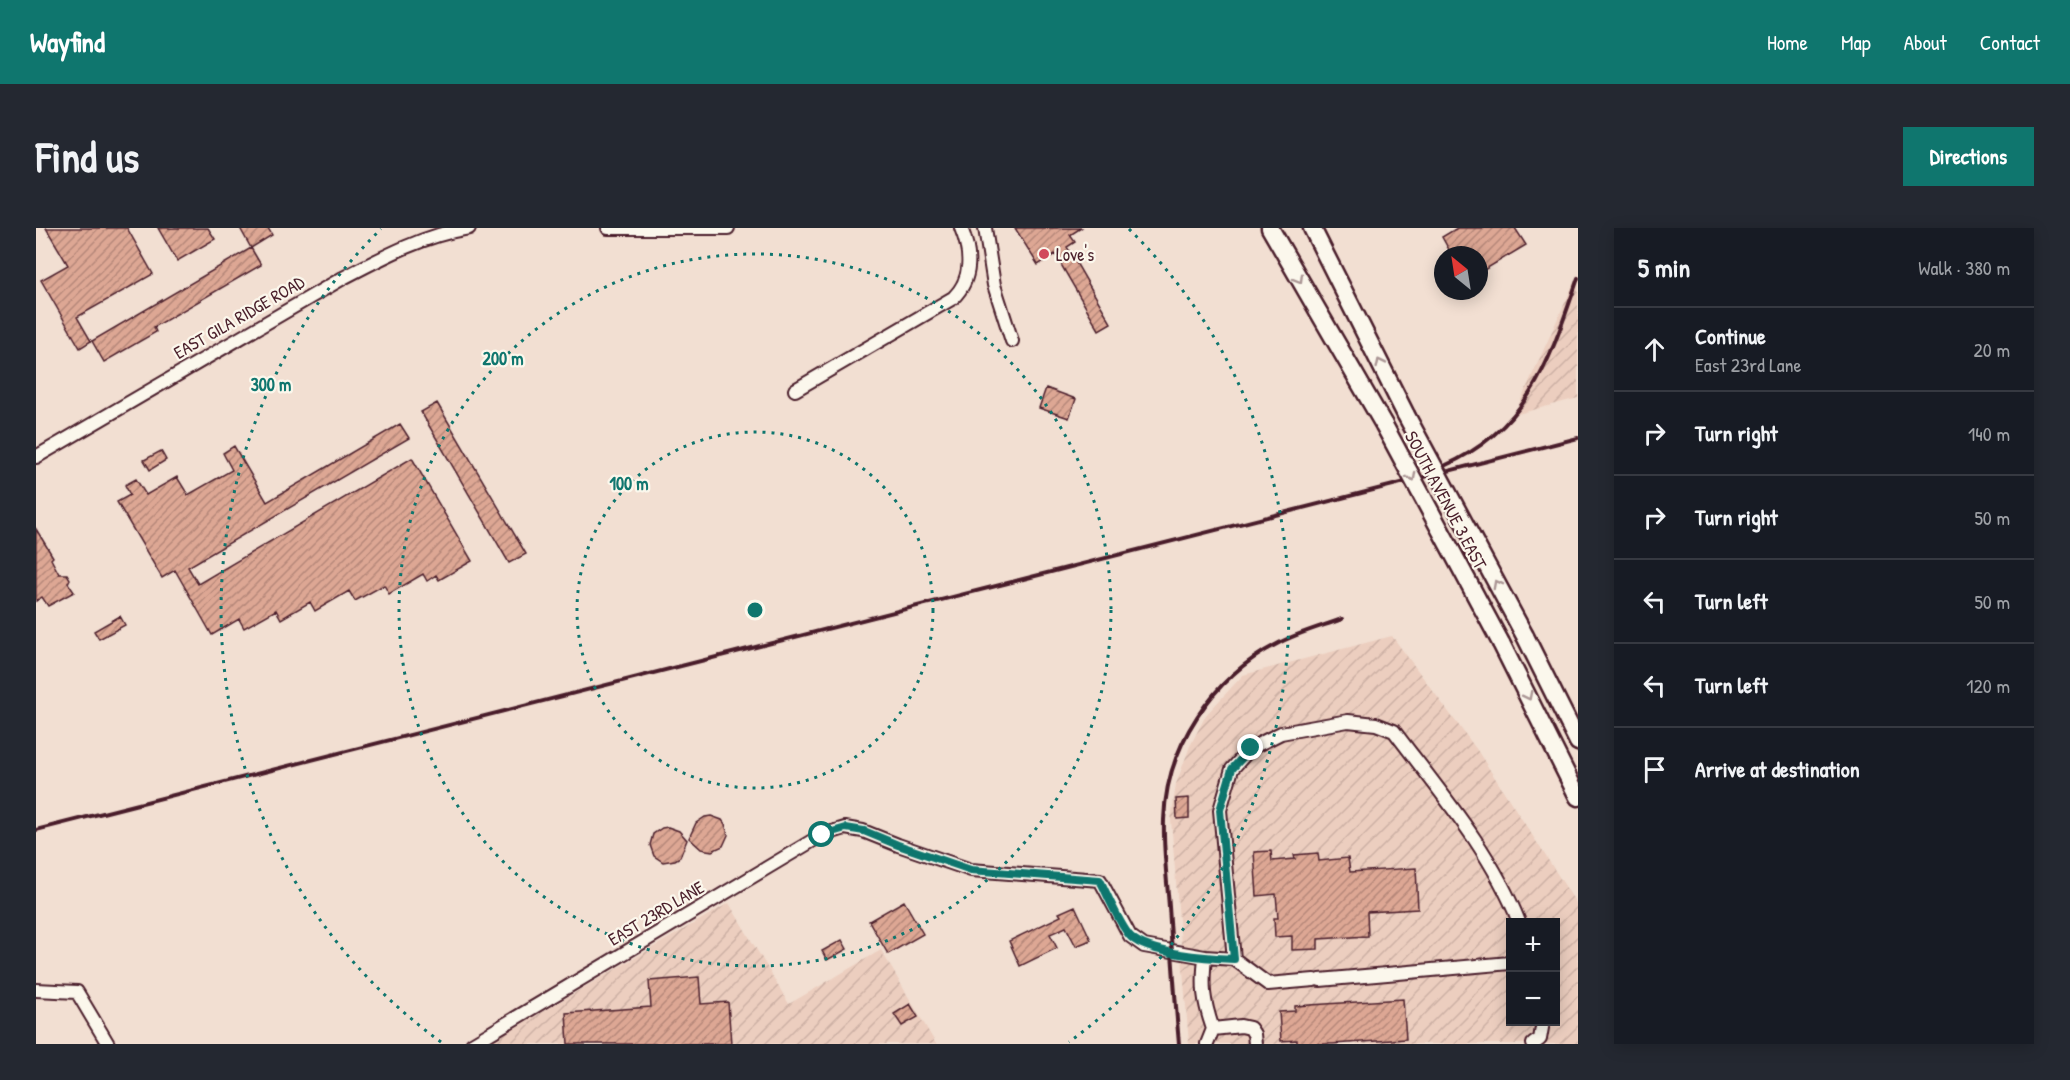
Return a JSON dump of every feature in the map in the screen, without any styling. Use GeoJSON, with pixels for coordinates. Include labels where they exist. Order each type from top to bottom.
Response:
{"type":"FeatureCollection","features":[{"type":"Feature","properties":{"kind":"main road","name":"SOUTH AVENUE 3 EAST"},"geometry":{"type":"LineString","coordinates":[[1270,228],[1384,425],[1501,643],[1578,797]]}},
{"type":"Feature","properties":{"kind":"main road","name":"SOUTH AVENUE 3 EAST"},"geometry":{"type":"LineString","coordinates":[[1312,228],[1406,415],[1525,636],[1578,742]]}},
{"type":"Feature","properties":{"kind":"street","name":"EAST GILA RIDGE ROAD"},"geometry":{"type":"LineString","coordinates":[[36,457],[343,278],[394,252],[429,238],[469,228]]}},
{"type":"Feature","properties":{"kind":"street"},"geometry":{"type":"LineString","coordinates":[[608,228],[728,228]]}},
{"type":"Feature","properties":{"kind":"street"},"geometry":{"type":"LineString","coordinates":[[795,390],[953,298],[962,290],[968,275],[968,244],[961,228]]}},
{"type":"Feature","properties":{"kind":"street"},"geometry":{"type":"LineString","coordinates":[[985,228],[993,285],[1012,341]]}},
{"type":"Feature","properties":{"kind":"street"},"geometry":{"type":"LineString","coordinates":[[1234,959],[1220,810],[1232,769],[1251,748],[1281,733],[1348,721],[1376,724],[1394,731],[1471,833],[1507,892],[1517,918]]}},
{"type":"Feature","properties":{"kind":"street","name":"EAST 23RD LANE"},"geometry":{"type":"LineString","coordinates":[[472,1044],[822,835],[846,828],[864,831],[971,870],[1100,880],[1130,936],[1144,946],[1205,957]]}},
{"type":"Feature","properties":{"kind":"street"},"geometry":{"type":"LineString","coordinates":[[1207,1044],[1213,1029],[1205,1007],[1202,987],[1205,957],[1234,959],[1268,984],[1506,963]]}},
{"type":"Feature","properties":{"kind":"street"},"geometry":{"type":"LineString","coordinates":[[36,990],[77,992],[108,1044]]}},
{"type":"Feature","properties":{"kind":"street"},"geometry":{"type":"LineString","coordinates":[[1213,1029],[1241,1026],[1250,1028],[1254,1034],[1255,1044]]}},
{"type":"Feature","properties":{"kind":"street"},"geometry":{"type":"LineString","coordinates":[[1533,1044],[1540,1040],[1542,1026]]}},
{"type":"Feature","properties":{"kind":"shaded area"},"geometry":{"type":"Polygon","coordinates":[[[1578,274],[1578,398],[1514,415],[1578,274]]]}},
{"type":"Feature","properties":{"kind":"shaded area"},"geometry":{"type":"Polygon","coordinates":[[[1392,636],[1477,750],[1578,906],[1578,1044],[1189,1044],[1171,820],[1176,784],[1190,746],[1206,715],[1243,675],[1392,636]]]}},
{"type":"Feature","properties":{"kind":"shaded area"},"geometry":{"type":"Polygon","coordinates":[[[729,903],[789,1004],[881,950],[936,1044],[487,1044],[729,903]]]}},
{"type":"Feature","properties":{"kind":"building"},"geometry":{"type":"Polygon","coordinates":[[[46,228],[127,228],[153,274],[77,317],[91,341],[80,348],[41,280],[68,265],[46,228]]]}},
{"type":"Feature","properties":{"kind":"building"},"geometry":{"type":"Polygon","coordinates":[[[158,228],[208,228],[215,239],[177,261],[158,228]]]}},
{"type":"Feature","properties":{"kind":"building"},"geometry":{"type":"Polygon","coordinates":[[[240,228],[268,228],[272,235],[251,248],[240,228]]]}},
{"type":"Feature","properties":{"kind":"building"},"geometry":{"type":"Polygon","coordinates":[[[1015,228],[1081,228],[1070,235],[1075,242],[1067,247],[1111,323],[1099,330],[1055,254],[1038,265],[1015,228]]]}},
{"type":"Feature","properties":{"kind":"building"},"geometry":{"type":"Polygon","coordinates":[[[1457,228],[1515,228],[1526,245],[1488,268],[1488,246],[1447,246],[1442,237],[1457,228]]]}},
{"type":"Feature","properties":{"kind":"building"},"geometry":{"type":"Polygon","coordinates":[[[251,248],[261,265],[154,327],[156,332],[104,362],[92,341],[251,248]]]}},
{"type":"Feature","properties":{"kind":"building"},"geometry":{"type":"Polygon","coordinates":[[[1046,388],[1076,399],[1069,418],[1039,408],[1046,388]]]}},
{"type":"Feature","properties":{"kind":"building"},"geometry":{"type":"Polygon","coordinates":[[[437,403],[526,554],[509,563],[421,412],[437,403]]]}},
{"type":"Feature","properties":{"kind":"building"},"geometry":{"type":"Polygon","coordinates":[[[400,424],[409,438],[188,567],[198,584],[412,458],[472,561],[439,580],[436,575],[427,581],[423,574],[389,594],[384,585],[355,601],[349,591],[315,611],[310,602],[281,619],[276,610],[244,628],[239,619],[212,635],[175,570],[162,578],[117,502],[130,495],[125,485],[136,479],[146,495],[177,477],[188,495],[232,470],[223,453],[234,446],[267,502],[400,424]]]}},
{"type":"Feature","properties":{"kind":"building"},"geometry":{"type":"Polygon","coordinates":[[[161,451],[166,460],[150,470],[144,460],[161,451]]]}},
{"type":"Feature","properties":{"kind":"building"},"geometry":{"type":"Polygon","coordinates":[[[36,529],[53,557],[51,559],[59,574],[67,574],[70,579],[68,583],[74,592],[48,606],[42,597],[36,601],[36,529]]]}},
{"type":"Feature","properties":{"kind":"building"},"geometry":{"type":"Polygon","coordinates":[[[120,616],[125,625],[99,639],[94,631],[120,616]]]}},
{"type":"Feature","properties":{"kind":"building"},"geometry":{"type":"Polygon","coordinates":[[[1189,798],[1189,818],[1177,819],[1176,799],[1189,798]]]}},
{"type":"Feature","properties":{"kind":"building"},"geometry":{"type":"Polygon","coordinates":[[[711,816],[722,820],[728,835],[723,846],[712,851],[701,849],[689,838],[696,823],[711,816]]]}},
{"type":"Feature","properties":{"kind":"building"},"geometry":{"type":"Polygon","coordinates":[[[668,827],[679,831],[687,840],[680,857],[663,862],[654,856],[650,845],[653,834],[668,827]]]}},
{"type":"Feature","properties":{"kind":"building"},"geometry":{"type":"Polygon","coordinates":[[[1271,851],[1272,861],[1295,859],[1294,855],[1318,853],[1319,861],[1348,858],[1350,872],[1416,868],[1418,909],[1367,912],[1368,936],[1318,939],[1318,949],[1292,950],[1292,936],[1275,937],[1274,918],[1278,918],[1276,894],[1257,896],[1254,852],[1271,851]]]}},
{"type":"Feature","properties":{"kind":"building"},"geometry":{"type":"Polygon","coordinates":[[[904,901],[923,934],[888,954],[869,921],[904,901]]]}},
{"type":"Feature","properties":{"kind":"building"},"geometry":{"type":"Polygon","coordinates":[[[1075,906],[1091,940],[1076,946],[1066,927],[1050,934],[1057,948],[1020,966],[1009,941],[1061,916],[1059,913],[1075,906]]]}},
{"type":"Feature","properties":{"kind":"building"},"geometry":{"type":"Polygon","coordinates":[[[842,940],[847,949],[827,960],[822,951],[842,940]]]}},
{"type":"Feature","properties":{"kind":"building"},"geometry":{"type":"Polygon","coordinates":[[[699,977],[701,1004],[728,1002],[731,1044],[568,1044],[566,1013],[651,1007],[649,981],[699,977]]]}},
{"type":"Feature","properties":{"kind":"building"},"geometry":{"type":"Polygon","coordinates":[[[1403,999],[1406,1039],[1333,1044],[1297,1044],[1297,1040],[1281,1041],[1279,1012],[1295,1011],[1295,1006],[1403,999]]]}},
{"type":"Feature","properties":{"kind":"building"},"geometry":{"type":"Polygon","coordinates":[[[910,1004],[918,1017],[902,1026],[894,1014],[910,1004]]]}},
{"type":"Feature","properties":{"kind":"railway"},"geometry":{"type":"LineString","coordinates":[[1444,466],[1473,450],[1497,432],[1517,411],[1533,388],[1546,363],[1578,278]]}},
{"type":"Feature","properties":{"kind":"railway"},"geometry":{"type":"LineString","coordinates":[[36,830],[1578,438]]}},
{"type":"Feature","properties":{"kind":"railway"},"geometry":{"type":"LineString","coordinates":[[1179,1044],[1164,831],[1167,793],[1174,766],[1184,740],[1197,717],[1233,675],[1254,658],[1277,644],[1342,619]]}},
{"type":"Feature","properties":{"kind":"place","name":"Love's"},"geometry":{"type":"Point","coordinates":[1044,254]}},
{"type":"Feature","properties":{"kind":"route"},"geometry":{"type":"LineString","coordinates":[[822,835],[846,828],[864,831],[971,870],[1100,880],[1130,936],[1144,946],[1205,957],[1234,959],[1220,810],[1232,769],[1251,748]]}}]}
